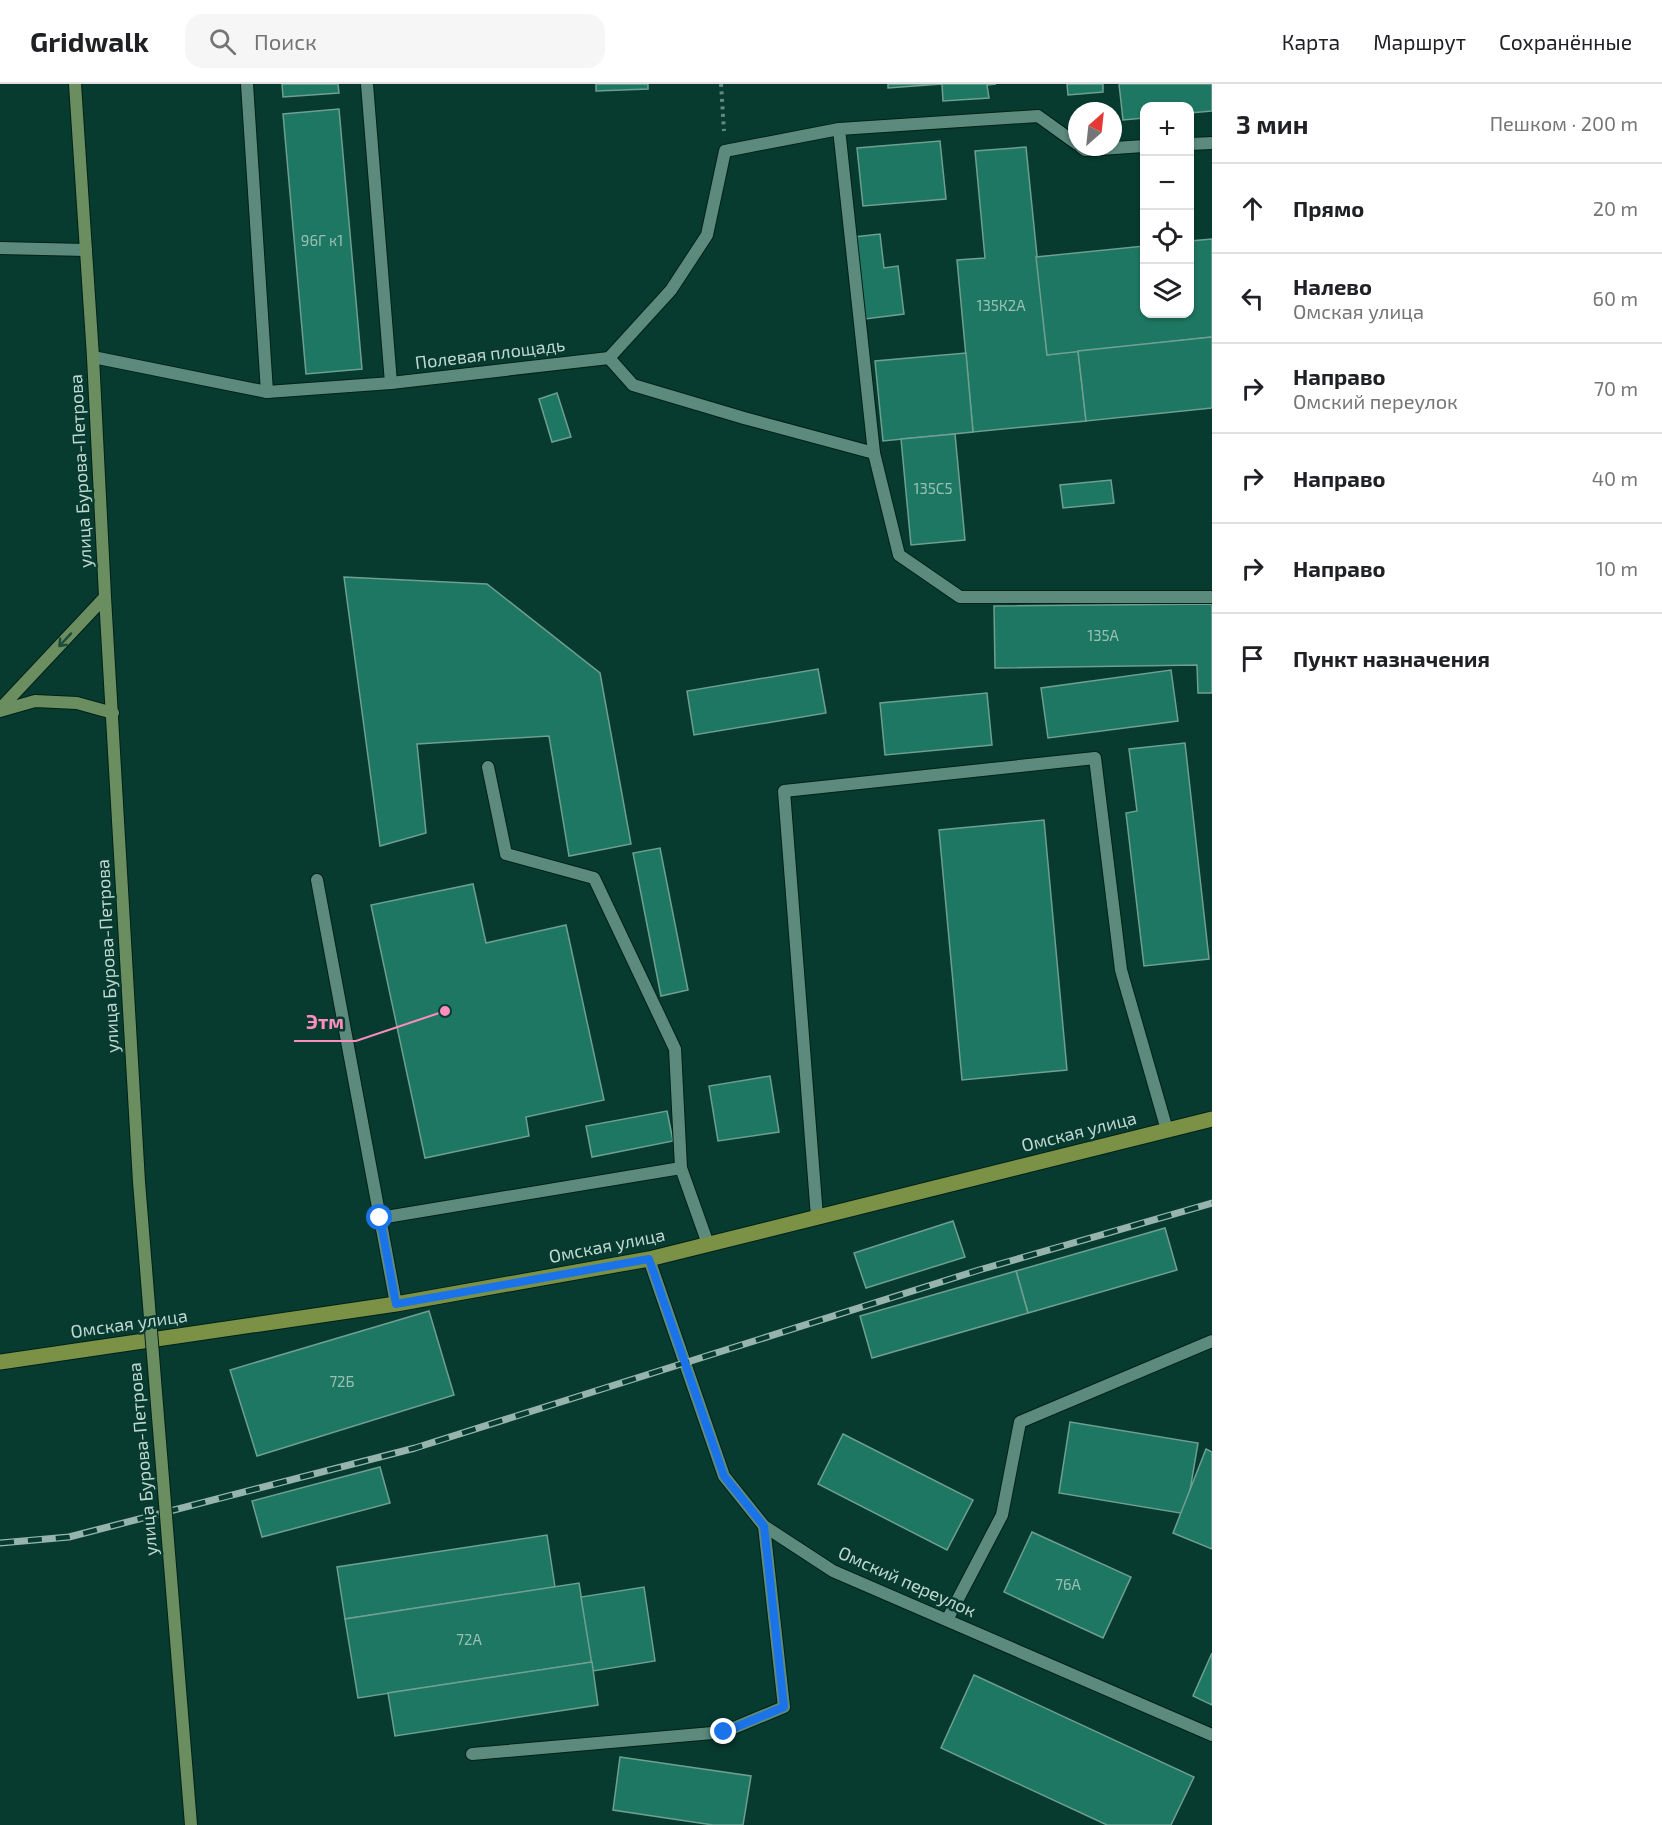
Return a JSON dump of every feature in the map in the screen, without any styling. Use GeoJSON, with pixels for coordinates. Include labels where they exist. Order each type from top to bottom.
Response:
{"type":"FeatureCollection","features":[{"type":"Feature","properties":{"kind":"main road","name":"улица Бурова-Петрова"},"geometry":{"type":"LineString","coordinates":[[75,84],[93,357],[139,1182],[191,1825]]}},
{"type":"Feature","properties":{"kind":"main road"},"geometry":{"type":"LineString","coordinates":[[0,710],[105,597]]}},
{"type":"Feature","properties":{"kind":"main road"},"geometry":{"type":"LineString","coordinates":[[0,710],[35,701],[77,703],[113,713]]}},
{"type":"Feature","properties":{"kind":"main road","name":"Омская улица"},"geometry":{"type":"LineString","coordinates":[[0,1362],[396,1304],[649,1259],[1212,1119]]}},
{"type":"Feature","properties":{"kind":"street"},"geometry":{"type":"LineString","coordinates":[[247,84],[267,392]]}},
{"type":"Feature","properties":{"kind":"street"},"geometry":{"type":"LineString","coordinates":[[367,84],[391,383]]}},
{"type":"Feature","properties":{"kind":"street"},"geometry":{"type":"LineString","coordinates":[[874,453],[633,385],[609,358],[671,290],[707,235],[725,151],[839,129],[1038,116],[1068,138]]}},
{"type":"Feature","properties":{"kind":"street"},"geometry":{"type":"LineString","coordinates":[[839,129],[874,453],[899,555],[960,597],[1212,597]]}},
{"type":"Feature","properties":{"kind":"street"},"geometry":{"type":"LineString","coordinates":[[1194,144],[1212,143]]}},
{"type":"Feature","properties":{"kind":"street"},"geometry":{"type":"LineString","coordinates":[[1122,148],[1140,147]]}},
{"type":"Feature","properties":{"kind":"street"},"geometry":{"type":"LineString","coordinates":[[0,248],[86,250]]}},
{"type":"Feature","properties":{"kind":"street","name":"Полевая площадь"},"geometry":{"type":"LineString","coordinates":[[93,357],[267,392],[391,383],[609,358]]}},
{"type":"Feature","properties":{"kind":"street"},"geometry":{"type":"LineString","coordinates":[[817,1217],[784,791],[1095,758],[1121,970],[1167,1130]]}},
{"type":"Feature","properties":{"kind":"street"},"geometry":{"type":"LineString","coordinates":[[488,767],[506,854],[594,878],[675,1049],[681,1168],[708,1244]]}},
{"type":"Feature","properties":{"kind":"street"},"geometry":{"type":"LineString","coordinates":[[317,880],[396,1304]]}},
{"type":"Feature","properties":{"kind":"street"},"geometry":{"type":"LineString","coordinates":[[380,1218],[681,1168]]}},
{"type":"Feature","properties":{"kind":"street","name":"Омский переулок"},"geometry":{"type":"LineString","coordinates":[[649,1259],[724,1476],[764,1526],[833,1571],[1212,1735]]}},
{"type":"Feature","properties":{"kind":"street"},"geometry":{"type":"LineString","coordinates":[[946,1620],[1002,1515],[1020,1422],[1212,1341]]}},
{"type":"Feature","properties":{"kind":"street"},"geometry":{"type":"LineString","coordinates":[[472,1754],[724,1732],[784,1707],[764,1526]]}},
{"type":"Feature","properties":{"kind":"path"},"geometry":{"type":"LineString","coordinates":[[721,84],[725,151]]}},
{"type":"Feature","properties":{"kind":"building"},"geometry":{"type":"Polygon","coordinates":[[[282,84],[338,84],[339,93],[283,97],[282,84]]]}},
{"type":"Feature","properties":{"kind":"building"},"geometry":{"type":"Polygon","coordinates":[[[596,84],[648,84],[648,89],[596,91],[596,84]]]}},
{"type":"Feature","properties":{"kind":"building"},"geometry":{"type":"Polygon","coordinates":[[[888,84],[942,84],[888,88],[888,84]]]}},
{"type":"Feature","properties":{"kind":"building"},"geometry":{"type":"Polygon","coordinates":[[[942,84],[996,84],[987,85],[989,98],[943,101],[942,84]]]}},
{"type":"Feature","properties":{"kind":"building"},"geometry":{"type":"Polygon","coordinates":[[[1067,84],[1103,84],[1103,92],[1068,95],[1067,84]]]}},
{"type":"Feature","properties":{"kind":"building"},"geometry":{"type":"Polygon","coordinates":[[[1119,84],[1212,84],[1212,111],[1194,113],[1194,102],[1140,102],[1140,118],[1123,120],[1119,84]]]}},
{"type":"Feature","properties":{"kind":"building"},"geometry":{"type":"Polygon","coordinates":[[[339,109],[362,369],[306,374],[283,114],[339,109]]]}},
{"type":"Feature","properties":{"kind":"building"},"geometry":{"type":"Polygon","coordinates":[[[940,141],[946,199],[863,206],[857,148],[940,141]]]}},
{"type":"Feature","properties":{"kind":"building"},"geometry":{"type":"Polygon","coordinates":[[[1026,147],[1047,355],[1078,351],[1086,421],[973,432],[957,260],[985,258],[975,151],[1026,147]]]}},
{"type":"Feature","properties":{"kind":"building"},"geometry":{"type":"Polygon","coordinates":[[[880,234],[884,268],[898,266],[904,314],[865,319],[854,237],[880,234]]]}},
{"type":"Feature","properties":{"kind":"building"},"geometry":{"type":"Polygon","coordinates":[[[1212,239],[1212,337],[1047,355],[1036,257],[1140,246],[1140,318],[1194,318],[1194,241],[1212,239]]]}},
{"type":"Feature","properties":{"kind":"building"},"geometry":{"type":"Polygon","coordinates":[[[1212,337],[1212,408],[1086,421],[1078,351],[1212,337]]]}},
{"type":"Feature","properties":{"kind":"building"},"geometry":{"type":"Polygon","coordinates":[[[966,353],[973,432],[883,441],[875,361],[966,353]]]}},
{"type":"Feature","properties":{"kind":"building"},"geometry":{"type":"Polygon","coordinates":[[[557,393],[571,437],[552,442],[539,399],[557,393]]]}},
{"type":"Feature","properties":{"kind":"building"},"geometry":{"type":"Polygon","coordinates":[[[955,434],[965,540],[911,545],[901,439],[955,434]]]}},
{"type":"Feature","properties":{"kind":"building"},"geometry":{"type":"Polygon","coordinates":[[[1111,480],[1114,503],[1063,508],[1060,485],[1111,480]]]}},
{"type":"Feature","properties":{"kind":"building"},"geometry":{"type":"Polygon","coordinates":[[[344,577],[487,584],[600,673],[631,844],[569,856],[549,736],[417,744],[426,833],[380,846],[344,577]]]}},
{"type":"Feature","properties":{"kind":"building"},"geometry":{"type":"Polygon","coordinates":[[[1212,604],[1212,693],[1198,693],[1197,665],[995,668],[994,606],[1212,604]]]}},
{"type":"Feature","properties":{"kind":"building"},"geometry":{"type":"Polygon","coordinates":[[[818,669],[826,713],[694,735],[687,691],[818,669]]]}},
{"type":"Feature","properties":{"kind":"building"},"geometry":{"type":"Polygon","coordinates":[[[1171,670],[1178,721],[1048,738],[1041,688],[1171,670]]]}},
{"type":"Feature","properties":{"kind":"building"},"geometry":{"type":"Polygon","coordinates":[[[987,693],[992,745],[885,755],[880,703],[987,693]]]}},
{"type":"Feature","properties":{"kind":"building"},"geometry":{"type":"Polygon","coordinates":[[[1185,743],[1209,959],[1144,966],[1126,813],[1137,811],[1129,749],[1185,743]]]}},
{"type":"Feature","properties":{"kind":"building"},"geometry":{"type":"Polygon","coordinates":[[[1044,820],[1067,1070],[962,1080],[939,830],[1044,820]]]}},
{"type":"Feature","properties":{"kind":"building"},"geometry":{"type":"Polygon","coordinates":[[[660,848],[688,990],[661,996],[633,853],[660,848]]]}},
{"type":"Feature","properties":{"kind":"building"},"geometry":{"type":"Polygon","coordinates":[[[473,884],[486,943],[566,925],[604,1100],[526,1117],[529,1136],[425,1158],[371,905],[473,884]]]}},
{"type":"Feature","properties":{"kind":"building"},"geometry":{"type":"Polygon","coordinates":[[[770,1076],[779,1132],[718,1141],[709,1086],[770,1076]]]}},
{"type":"Feature","properties":{"kind":"building"},"geometry":{"type":"Polygon","coordinates":[[[667,1111],[673,1141],[592,1157],[586,1126],[667,1111]]]}},
{"type":"Feature","properties":{"kind":"building"},"geometry":{"type":"Polygon","coordinates":[[[953,1221],[965,1257],[866,1288],[854,1253],[953,1221]]]}},
{"type":"Feature","properties":{"kind":"building"},"geometry":{"type":"Polygon","coordinates":[[[1165,1228],[1177,1270],[1028,1313],[1016,1271],[1165,1228]]]}},
{"type":"Feature","properties":{"kind":"building"},"geometry":{"type":"Polygon","coordinates":[[[1016,1271],[1028,1313],[872,1358],[860,1316],[1016,1271]]]}},
{"type":"Feature","properties":{"kind":"building"},"geometry":{"type":"Polygon","coordinates":[[[429,1311],[454,1395],[257,1456],[230,1370],[429,1311]]]}},
{"type":"Feature","properties":{"kind":"building"},"geometry":{"type":"Polygon","coordinates":[[[1070,1422],[1198,1443],[1186,1514],[1059,1493],[1070,1422]]]}},
{"type":"Feature","properties":{"kind":"building"},"geometry":{"type":"Polygon","coordinates":[[[843,1434],[973,1500],[947,1550],[818,1484],[843,1434]]]}},
{"type":"Feature","properties":{"kind":"building"},"geometry":{"type":"Polygon","coordinates":[[[1206,1449],[1212,1452],[1212,1549],[1173,1533],[1206,1449]]]}},
{"type":"Feature","properties":{"kind":"building"},"geometry":{"type":"Polygon","coordinates":[[[380,1467],[390,1503],[262,1537],[252,1501],[380,1467]]]}},
{"type":"Feature","properties":{"kind":"building"},"geometry":{"type":"Polygon","coordinates":[[[1032,1532],[1131,1577],[1103,1638],[1004,1592],[1032,1532]]]}},
{"type":"Feature","properties":{"kind":"building"},"geometry":{"type":"Polygon","coordinates":[[[547,1535],[555,1587],[345,1619],[337,1567],[547,1535]]]}},
{"type":"Feature","properties":{"kind":"building"},"geometry":{"type":"Polygon","coordinates":[[[579,1583],[592,1662],[358,1698],[345,1619],[579,1583]]]}},
{"type":"Feature","properties":{"kind":"building"},"geometry":{"type":"Polygon","coordinates":[[[644,1587],[655,1661],[593,1671],[581,1597],[644,1587]]]}},
{"type":"Feature","properties":{"kind":"building"},"geometry":{"type":"Polygon","coordinates":[[[1212,1653],[1212,1705],[1193,1696],[1212,1653]]]}},
{"type":"Feature","properties":{"kind":"building"},"geometry":{"type":"Polygon","coordinates":[[[592,1662],[598,1705],[395,1736],[388,1693],[592,1662]]]}},
{"type":"Feature","properties":{"kind":"building"},"geometry":{"type":"Polygon","coordinates":[[[974,1675],[1194,1777],[1171,1825],[1107,1825],[941,1748],[974,1675]]]}},
{"type":"Feature","properties":{"kind":"building"},"geometry":{"type":"Polygon","coordinates":[[[620,1757],[751,1776],[743,1825],[713,1825],[613,1810],[620,1757]]]}},
{"type":"Feature","properties":{"kind":"railway"},"geometry":{"type":"LineString","coordinates":[[0,1543],[69,1537],[415,1448],[979,1270],[1212,1203]]}},
{"type":"Feature","properties":{"kind":"place","name":"Этм"},"geometry":{"type":"Point","coordinates":[445,1011]}},
{"type":"Feature","properties":{"kind":"route"},"geometry":{"type":"LineString","coordinates":[[380,1218],[396,1304],[649,1259],[724,1476],[764,1526],[784,1707],[724,1732]]}}]}
